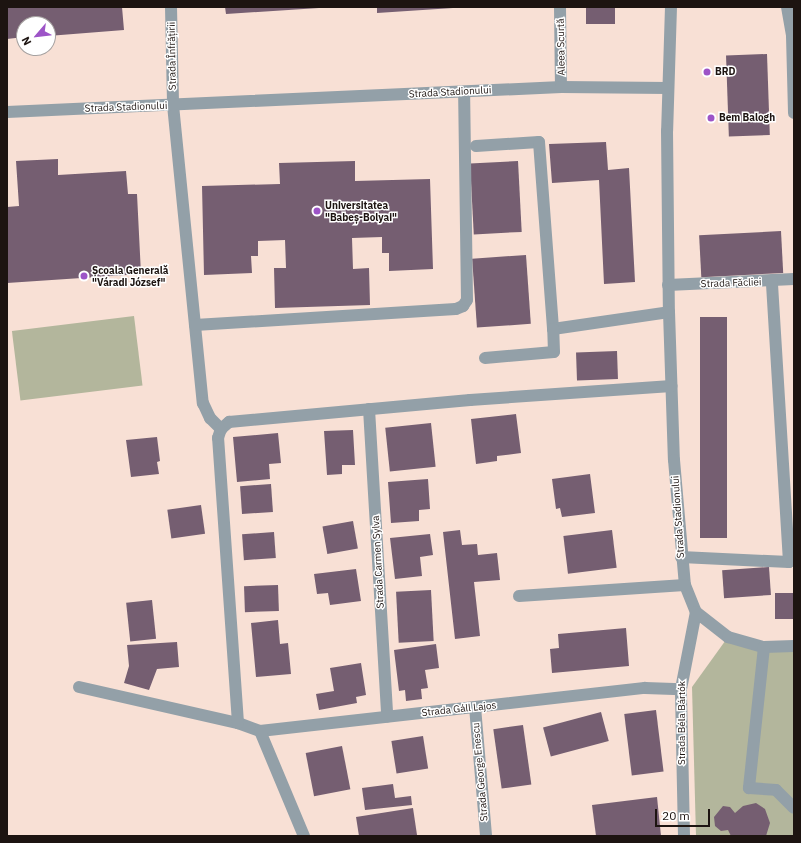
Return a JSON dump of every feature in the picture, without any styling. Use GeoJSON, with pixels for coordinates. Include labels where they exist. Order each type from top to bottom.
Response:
{"type":"FeatureCollection","features":[{"type":"Feature","properties":{"kind":"street","name":"Strada Înfrățirii"},"geometry":{"type":"LineString","coordinates":[[171,7],[173,106],[203,402],[210,418],[221,429]]}},
{"type":"Feature","properties":{"kind":"street","name":"Aleea Scurtă"},"geometry":{"type":"LineString","coordinates":[[560,7],[561,87]]}},
{"type":"Feature","properties":{"kind":"street"},"geometry":{"type":"LineString","coordinates":[[668,88],[671,7]]}},
{"type":"Feature","properties":{"kind":"street"},"geometry":{"type":"LineString","coordinates":[[786,7],[792,36],[794,113]]}},
{"type":"Feature","properties":{"kind":"street","name":"Strada Stadionului"},"geometry":{"type":"LineString","coordinates":[[7,112],[173,106],[561,87],[668,88],[668,285],[681,557],[685,585],[696,612]]}},
{"type":"Feature","properties":{"kind":"street"},"geometry":{"type":"LineString","coordinates":[[195,325],[456,309],[463,306],[467,300],[464,92]]}},
{"type":"Feature","properties":{"kind":"street"},"geometry":{"type":"LineString","coordinates":[[476,146],[539,142],[554,352],[485,358]]}},
{"type":"Feature","properties":{"kind":"street","name":"Strada Făcliei"},"geometry":{"type":"LineString","coordinates":[[668,285],[794,279]]}},
{"type":"Feature","properties":{"kind":"street"},"geometry":{"type":"LineString","coordinates":[[681,557],[789,562],[772,281]]}},
{"type":"Feature","properties":{"kind":"street"},"geometry":{"type":"LineString","coordinates":[[553,329],[669,312]]}},
{"type":"Feature","properties":{"kind":"street"},"geometry":{"type":"LineString","coordinates":[[238,723],[218,438],[221,429],[228,422],[369,408],[672,386]]}},
{"type":"Feature","properties":{"kind":"street","name":"Strada Carmen Sylva"},"geometry":{"type":"LineString","coordinates":[[369,408],[387,716]]}},
{"type":"Feature","properties":{"kind":"street"},"geometry":{"type":"LineString","coordinates":[[519,596],[685,585]]}},
{"type":"Feature","properties":{"kind":"street"},"geometry":{"type":"LineString","coordinates":[[696,612],[728,636],[764,647],[794,646]]}},
{"type":"Feature","properties":{"kind":"street","name":"Strada Béla Bártók"},"geometry":{"type":"LineString","coordinates":[[684,836],[681,689],[696,612]]}},
{"type":"Feature","properties":{"kind":"street"},"geometry":{"type":"LineString","coordinates":[[764,647],[749,788],[776,790],[794,808]]}},
{"type":"Feature","properties":{"kind":"street","name":"Strada Gáll Lajos"},"geometry":{"type":"LineString","coordinates":[[79,687],[238,723],[260,731],[645,688],[681,689]]}},
{"type":"Feature","properties":{"kind":"street","name":"Strada George Enescu"},"geometry":{"type":"LineString","coordinates":[[475,707],[486,836]]}},
{"type":"Feature","properties":{"kind":"street"},"geometry":{"type":"LineString","coordinates":[[260,731],[304,836]]}},
{"type":"Feature","properties":{"kind":"green space"},"geometry":{"type":"Polygon","coordinates":[[[134,316],[143,385],[20,400],[12,331],[134,316]]]}},
{"type":"Feature","properties":{"kind":"green space"},"geometry":{"type":"Polygon","coordinates":[[[728,637],[794,646],[794,836],[696,836],[692,687],[728,637]]]}},
{"type":"Feature","properties":{"kind":"building"},"geometry":{"type":"Polygon","coordinates":[[[7,7],[122,7],[124,30],[56,35],[56,16],[16,16],[16,38],[7,39],[7,7]]]}},
{"type":"Feature","properties":{"kind":"building"},"geometry":{"type":"Polygon","coordinates":[[[225,7],[319,7],[319,8],[226,14],[225,7]]]}},
{"type":"Feature","properties":{"kind":"building"},"geometry":{"type":"Polygon","coordinates":[[[377,7],[453,7],[453,8],[377,13],[377,7]]]}},
{"type":"Feature","properties":{"kind":"building"},"geometry":{"type":"Polygon","coordinates":[[[586,7],[615,7],[615,24],[586,24],[586,7]]]}},
{"type":"Feature","properties":{"kind":"building"},"geometry":{"type":"Polygon","coordinates":[[[767,54],[770,135],[729,136],[726,55],[767,54]]]}},
{"type":"Feature","properties":{"kind":"building"},"geometry":{"type":"Polygon","coordinates":[[[606,142],[608,170],[629,168],[635,282],[604,284],[599,180],[552,183],[549,144],[606,142]]]}},
{"type":"Feature","properties":{"kind":"building"},"geometry":{"type":"Polygon","coordinates":[[[58,159],[58,175],[126,171],[128,194],[137,194],[141,274],[7,283],[7,207],[19,206],[16,161],[58,159]]]}},
{"type":"Feature","properties":{"kind":"building","name":"Universitatea \"Babeș-Bolyai\""},"geometry":{"type":"Polygon","coordinates":[[[355,161],[355,181],[430,179],[433,269],[389,271],[389,253],[382,253],[382,237],[352,238],[353,269],[369,268],[370,305],[275,308],[274,268],[286,268],[285,240],[258,241],[258,256],[251,256],[252,273],[204,275],[202,186],[280,184],[279,163],[355,161]]]}},
{"type":"Feature","properties":{"kind":"building"},"geometry":{"type":"Polygon","coordinates":[[[518,161],[522,232],[474,234],[470,164],[518,161]]]}},
{"type":"Feature","properties":{"kind":"building"},"geometry":{"type":"Polygon","coordinates":[[[781,231],[783,273],[701,277],[699,235],[781,231]]]}},
{"type":"Feature","properties":{"kind":"building"},"geometry":{"type":"Polygon","coordinates":[[[526,255],[531,324],[477,328],[472,259],[526,255]]]}},
{"type":"Feature","properties":{"kind":"building"},"geometry":{"type":"Polygon","coordinates":[[[700,317],[727,317],[727,538],[700,538],[700,317]]]}},
{"type":"Feature","properties":{"kind":"building"},"geometry":{"type":"Polygon","coordinates":[[[617,351],[618,379],[577,380],[576,352],[617,351]]]}},
{"type":"Feature","properties":{"kind":"building"},"geometry":{"type":"Polygon","coordinates":[[[516,414],[521,453],[497,456],[497,461],[476,464],[471,419],[516,414]]]}},
{"type":"Feature","properties":{"kind":"building"},"geometry":{"type":"Polygon","coordinates":[[[431,423],[436,467],[390,472],[385,428],[431,423]]]}},
{"type":"Feature","properties":{"kind":"building"},"geometry":{"type":"Polygon","coordinates":[[[353,430],[355,465],[342,465],[342,474],[327,475],[324,431],[353,430]]]}},
{"type":"Feature","properties":{"kind":"building"},"geometry":{"type":"Polygon","coordinates":[[[278,433],[281,463],[269,464],[270,479],[237,482],[233,437],[278,433]]]}},
{"type":"Feature","properties":{"kind":"building"},"geometry":{"type":"Polygon","coordinates":[[[157,437],[160,461],[157,462],[159,474],[131,477],[126,440],[157,437]]]}},
{"type":"Feature","properties":{"kind":"building"},"geometry":{"type":"Polygon","coordinates":[[[590,474],[595,513],[562,517],[560,508],[556,509],[552,479],[590,474]]]}},
{"type":"Feature","properties":{"kind":"building"},"geometry":{"type":"Polygon","coordinates":[[[428,479],[430,509],[419,510],[419,521],[391,523],[388,482],[428,479]]]}},
{"type":"Feature","properties":{"kind":"building"},"geometry":{"type":"Polygon","coordinates":[[[271,484],[273,512],[242,514],[240,486],[271,484]]]}},
{"type":"Feature","properties":{"kind":"building"},"geometry":{"type":"Polygon","coordinates":[[[201,505],[205,534],[171,538],[167,510],[201,505]]]}},
{"type":"Feature","properties":{"kind":"building"},"geometry":{"type":"Polygon","coordinates":[[[353,521],[358,549],[327,554],[322,526],[353,521]]]}},
{"type":"Feature","properties":{"kind":"building"},"geometry":{"type":"Polygon","coordinates":[[[460,530],[462,545],[477,544],[478,555],[497,553],[500,580],[474,582],[480,636],[455,639],[443,532],[460,530]]]}},
{"type":"Feature","properties":{"kind":"building"},"geometry":{"type":"Polygon","coordinates":[[[612,530],[617,568],[568,574],[563,536],[612,530]]]}},
{"type":"Feature","properties":{"kind":"building"},"geometry":{"type":"Polygon","coordinates":[[[274,532],[276,558],[244,560],[242,534],[274,532]]]}},
{"type":"Feature","properties":{"kind":"building"},"geometry":{"type":"Polygon","coordinates":[[[430,534],[433,555],[420,557],[422,576],[395,579],[390,538],[430,534]]]}},
{"type":"Feature","properties":{"kind":"building"},"geometry":{"type":"Polygon","coordinates":[[[769,567],[771,595],[724,598],[722,570],[769,567]]]}},
{"type":"Feature","properties":{"kind":"building"},"geometry":{"type":"Polygon","coordinates":[[[356,569],[361,601],[330,605],[328,593],[317,594],[314,574],[356,569]]]}},
{"type":"Feature","properties":{"kind":"building"},"geometry":{"type":"Polygon","coordinates":[[[278,585],[279,611],[245,612],[244,586],[278,585]]]}},
{"type":"Feature","properties":{"kind":"building"},"geometry":{"type":"Polygon","coordinates":[[[431,590],[434,641],[399,643],[396,592],[431,590]]]}},
{"type":"Feature","properties":{"kind":"building"},"geometry":{"type":"Polygon","coordinates":[[[775,593],[794,593],[794,619],[775,619],[775,593]]]}},
{"type":"Feature","properties":{"kind":"building"},"geometry":{"type":"Polygon","coordinates":[[[152,600],[156,639],[130,642],[126,603],[152,600]]]}},
{"type":"Feature","properties":{"kind":"building"},"geometry":{"type":"Polygon","coordinates":[[[278,620],[280,644],[288,643],[291,674],[256,677],[251,623],[278,620]]]}},
{"type":"Feature","properties":{"kind":"building"},"geometry":{"type":"Polygon","coordinates":[[[626,628],[629,666],[552,673],[550,649],[559,648],[558,634],[626,628]]]}},
{"type":"Feature","properties":{"kind":"building"},"geometry":{"type":"Polygon","coordinates":[[[177,642],[179,667],[157,669],[149,690],[124,683],[129,666],[127,645],[177,642]]]}},
{"type":"Feature","properties":{"kind":"building"},"geometry":{"type":"Polygon","coordinates":[[[436,644],[439,668],[425,670],[428,688],[421,689],[422,699],[406,701],[405,690],[399,691],[394,650],[436,644]]]}},
{"type":"Feature","properties":{"kind":"building"},"geometry":{"type":"Polygon","coordinates":[[[361,663],[366,695],[356,697],[357,703],[319,710],[316,694],[334,691],[330,668],[361,663]]]}},
{"type":"Feature","properties":{"kind":"building"},"geometry":{"type":"Polygon","coordinates":[[[656,710],[664,772],[632,775],[624,714],[656,710]]]}},
{"type":"Feature","properties":{"kind":"building"},"geometry":{"type":"Polygon","coordinates":[[[601,712],[609,741],[551,757],[543,728],[601,712]]]}},
{"type":"Feature","properties":{"kind":"building"},"geometry":{"type":"Polygon","coordinates":[[[523,725],[531,784],[502,789],[493,729],[523,725]]]}},
{"type":"Feature","properties":{"kind":"building"},"geometry":{"type":"Polygon","coordinates":[[[423,736],[428,769],[397,774],[391,741],[423,736]]]}},
{"type":"Feature","properties":{"kind":"building"},"geometry":{"type":"Polygon","coordinates":[[[342,746],[350,789],[314,796],[306,753],[342,746]]]}},
{"type":"Feature","properties":{"kind":"building"},"geometry":{"type":"Polygon","coordinates":[[[393,784],[395,798],[411,796],[412,805],[365,810],[362,788],[393,784]]]}},
{"type":"Feature","properties":{"kind":"building"},"geometry":{"type":"Polygon","coordinates":[[[657,797],[661,836],[596,836],[592,805],[657,797]]]}},
{"type":"Feature","properties":{"kind":"building"},"geometry":{"type":"Polygon","coordinates":[[[756,803],[765,809],[770,823],[766,836],[731,836],[728,830],[721,831],[715,826],[714,817],[723,806],[730,807],[735,813],[743,806],[756,803]]]}},
{"type":"Feature","properties":{"kind":"building"},"geometry":{"type":"Polygon","coordinates":[[[413,808],[417,835],[359,836],[356,817],[413,808]]]}},
{"type":"Feature","properties":{"kind":"place","name":"BRD"},"geometry":{"type":"Point","coordinates":[707,72]}},
{"type":"Feature","properties":{"kind":"place","name":"Bem Balogh"},"geometry":{"type":"Point","coordinates":[711,118]}},
{"type":"Feature","properties":{"kind":"place","name":"Universitatea \"Babeș-Bolyai\""},"geometry":{"type":"Point","coordinates":[317,211]}},
{"type":"Feature","properties":{"kind":"place","name":"Școala Generală \"Váradi József\""},"geometry":{"type":"Point","coordinates":[84,276]}}]}
